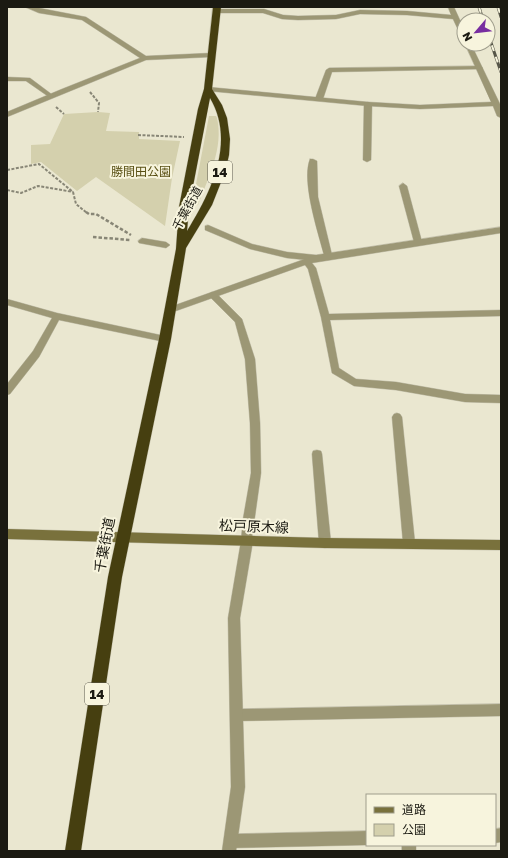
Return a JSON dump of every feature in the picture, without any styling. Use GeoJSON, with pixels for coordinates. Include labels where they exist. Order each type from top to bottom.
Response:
{"type":"FeatureCollection","features":[{"type":"Feature","properties":{"kind":"highway","name":"千葉街道"},"geometry":{"type":"LineString","coordinates":[[73,851],[122,537],[170,310],[181,249],[184,207],[202,109],[208,89],[217,9]]}},
{"type":"Feature","properties":{"kind":"highway","name":"千葉街道"},"geometry":{"type":"LineString","coordinates":[[181,249],[199,221],[213,191],[220,173],[226,141],[224,122],[220,108],[208,89]]}},
{"type":"Feature","properties":{"kind":"main road","name":"松戸原木線"},"geometry":{"type":"LineString","coordinates":[[7,534],[501,545]]}},
{"type":"Feature","properties":{"kind":"street"},"geometry":{"type":"LineString","coordinates":[[28,7],[39,11],[84,18],[145,58]]}},
{"type":"Feature","properties":{"kind":"street"},"geometry":{"type":"LineString","coordinates":[[451,7],[456,21]]}},
{"type":"Feature","properties":{"kind":"street"},"geometry":{"type":"LineString","coordinates":[[217,9],[263,9],[282,17],[314,15],[336,17],[359,9],[406,10],[454,17]]}},
{"type":"Feature","properties":{"kind":"street"},"geometry":{"type":"LineString","coordinates":[[472,52],[501,116]]}},
{"type":"Feature","properties":{"kind":"street"},"geometry":{"type":"LineString","coordinates":[[7,116],[51,96],[145,58],[211,55]]}},
{"type":"Feature","properties":{"kind":"street"},"geometry":{"type":"LineString","coordinates":[[320,99],[329,70],[480,68]]}},
{"type":"Feature","properties":{"kind":"street"},"geometry":{"type":"LineString","coordinates":[[7,79],[28,79],[51,96]]}},
{"type":"Feature","properties":{"kind":"street"},"geometry":{"type":"LineString","coordinates":[[208,89],[368,104],[420,106],[496,104]]}},
{"type":"Feature","properties":{"kind":"street"},"geometry":{"type":"LineString","coordinates":[[367,160],[368,104]]}},
{"type":"Feature","properties":{"kind":"street"},"geometry":{"type":"LineString","coordinates":[[313,161],[312,172],[314,197],[328,255]]}},
{"type":"Feature","properties":{"kind":"street"},"geometry":{"type":"LineString","coordinates":[[403,186],[418,242]]}},
{"type":"Feature","properties":{"kind":"street"},"geometry":{"type":"LineString","coordinates":[[208,228],[250,246],[312,260]]}},
{"type":"Feature","properties":{"kind":"street"},"geometry":{"type":"LineString","coordinates":[[170,310],[328,255],[501,230]]}},
{"type":"Feature","properties":{"kind":"street"},"geometry":{"type":"LineString","coordinates":[[142,242],[166,245]]}},
{"type":"Feature","properties":{"kind":"street"},"geometry":{"type":"LineString","coordinates":[[312,260],[312,268],[326,317],[335,370],[354,382],[396,386],[464,398],[501,401]]}},
{"type":"Feature","properties":{"kind":"street"},"geometry":{"type":"LineString","coordinates":[[213,295],[239,320],[250,359],[255,423],[256,473],[234,618],[238,787],[230,846],[366,838]]}},
{"type":"Feature","properties":{"kind":"street"},"geometry":{"type":"LineString","coordinates":[[7,302],[57,316],[164,339]]}},
{"type":"Feature","properties":{"kind":"street"},"geometry":{"type":"LineString","coordinates":[[326,317],[501,313]]}},
{"type":"Feature","properties":{"kind":"street"},"geometry":{"type":"LineString","coordinates":[[7,391],[36,354],[57,316]]}},
{"type":"Feature","properties":{"kind":"street"},"geometry":{"type":"LineString","coordinates":[[397,417],[410,543]]}},
{"type":"Feature","properties":{"kind":"street"},"geometry":{"type":"LineString","coordinates":[[317,454],[325,542]]}},
{"type":"Feature","properties":{"kind":"street"},"geometry":{"type":"LineString","coordinates":[[237,715],[501,710]]}},
{"type":"Feature","properties":{"kind":"path"},"geometry":{"type":"LineString","coordinates":[[82,83],[99,103],[98,112]]}},
{"type":"Feature","properties":{"kind":"path"},"geometry":{"type":"LineString","coordinates":[[138,135],[184,137]]}},
{"type":"Feature","properties":{"kind":"path"},"geometry":{"type":"LineString","coordinates":[[7,170],[40,164],[73,192],[76,204],[89,214],[96,214],[142,242]]}},
{"type":"Feature","properties":{"kind":"path"},"geometry":{"type":"LineString","coordinates":[[7,190],[21,193],[38,186],[73,192]]}},
{"type":"Feature","properties":{"kind":"path"},"geometry":{"type":"LineString","coordinates":[[93,237],[116,239]]}},
{"type":"Feature","properties":{"kind":"green space","name":"勝間田公園"},"geometry":{"type":"Polygon","coordinates":[[[98,112],[110,113],[106,131],[139,132],[139,139],[180,141],[172,178],[165,226],[96,177],[77,191],[41,162],[31,164],[31,145],[50,144],[64,114],[98,112]]]}},
{"type":"Feature","properties":{"kind":"green space"},"geometry":{"type":"Polygon","coordinates":[[[209,116],[216,116],[217,118],[219,129],[217,152],[198,205],[194,206],[192,205],[209,116]]]}},
{"type":"Feature","properties":{"kind":"railway"},"geometry":{"type":"LineString","coordinates":[[479,7],[481,12]]}},
{"type":"Feature","properties":{"kind":"railway"},"geometry":{"type":"LineString","coordinates":[[498,7],[501,17]]}},
{"type":"Feature","properties":{"kind":"railway"},"geometry":{"type":"LineString","coordinates":[[494,52],[501,72]]}}]}
